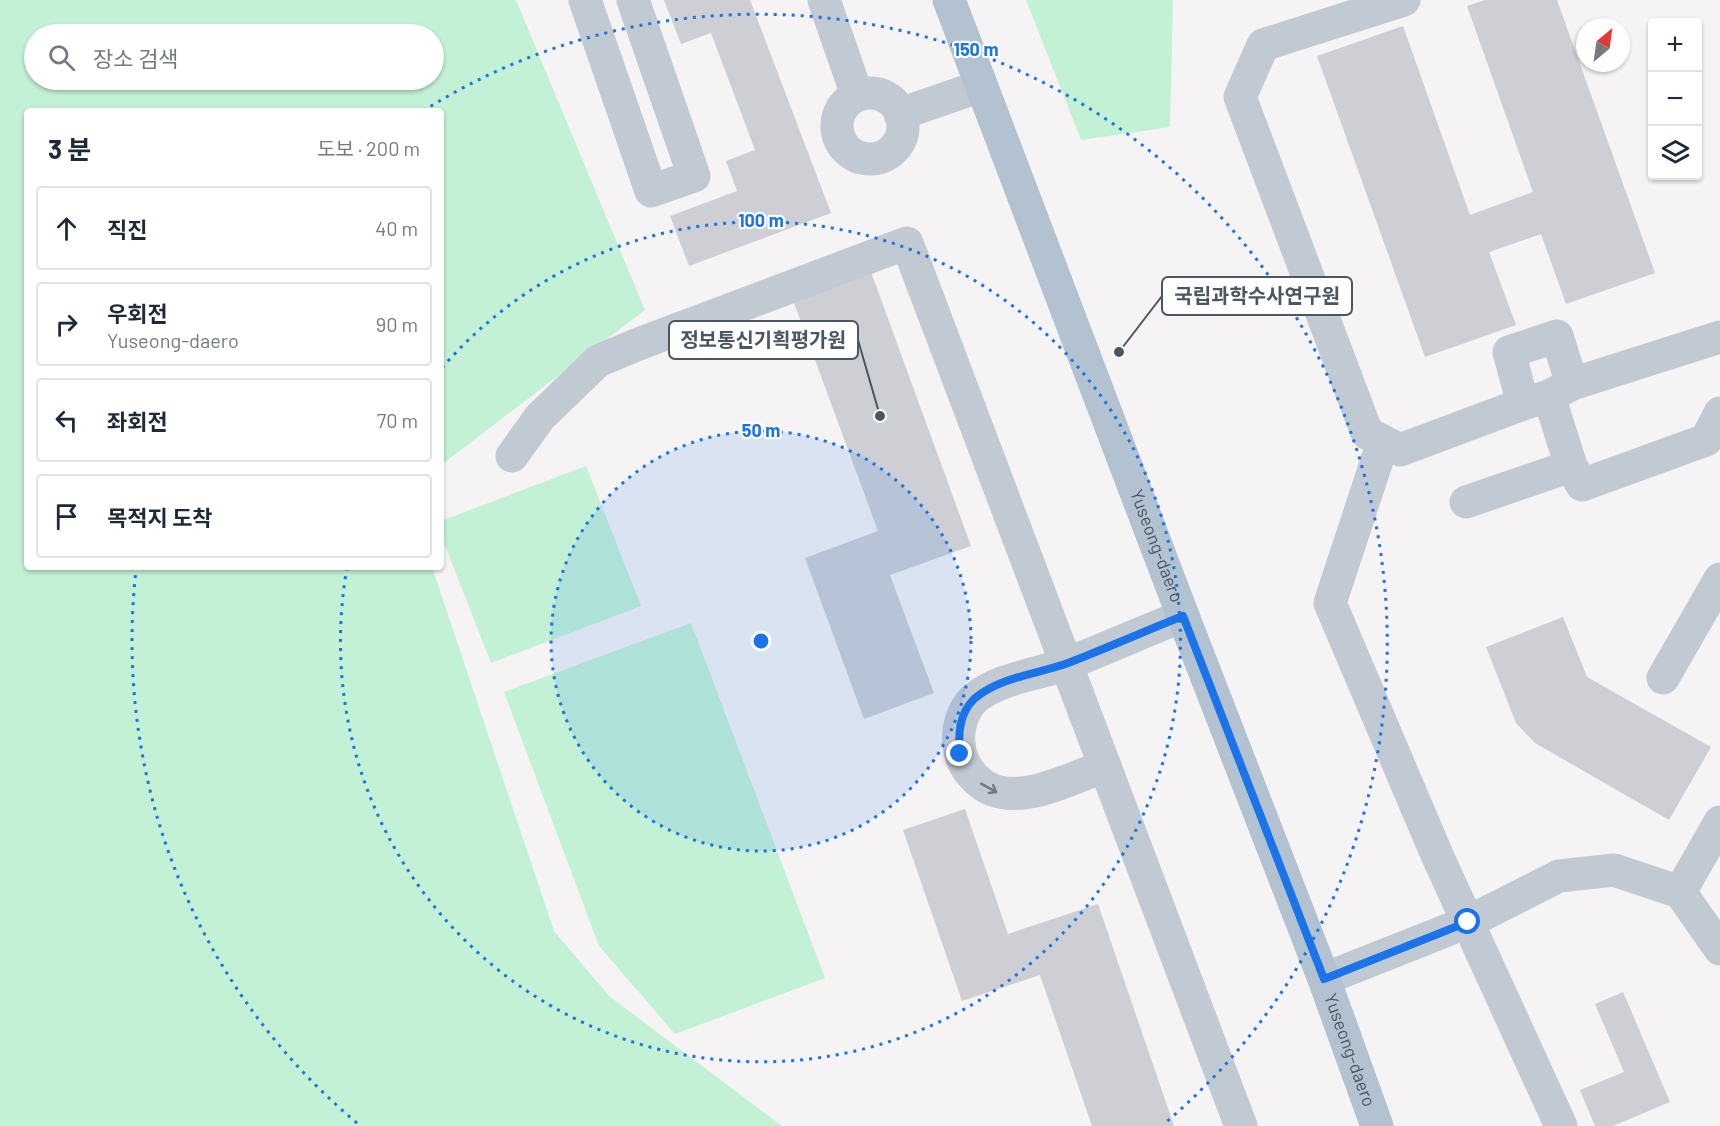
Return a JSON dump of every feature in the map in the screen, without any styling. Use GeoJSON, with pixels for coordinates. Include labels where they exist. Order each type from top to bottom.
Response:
{"type":"FeatureCollection","features":[{"type":"Feature","properties":{"kind":"main road","name":"Yuseong-daero"},"geometry":{"type":"LineString","coordinates":[[949,0],[1183,616],[1324,979],[1377,1126]]}},
{"type":"Feature","properties":{"kind":"lane"},"geometry":{"type":"LineString","coordinates":[[585,0],[651,191],[694,176],[633,0]]}},
{"type":"Feature","properties":{"kind":"lane"},"geometry":{"type":"LineString","coordinates":[[824,0],[857,95]]}},
{"type":"Feature","properties":{"kind":"lane"},"geometry":{"type":"LineString","coordinates":[[1404,0],[1263,45],[1240,98],[1367,433],[1400,450],[1548,394],[1720,337]]}},
{"type":"Feature","properties":{"kind":"lane"},"geometry":{"type":"LineString","coordinates":[[900,114],[981,86]]}},
{"type":"Feature","properties":{"kind":"lane"},"geometry":{"type":"LineString","coordinates":[[878,94],[895,105],[900,114],[903,124],[902,135],[890,152],[880,157],[858,156],[848,150],[837,132],[837,120],[841,110],[857,95],[878,94]]}},
{"type":"Feature","properties":{"kind":"lane"},"geometry":{"type":"LineString","coordinates":[[512,456],[540,417],[598,361],[907,243],[1241,1126]]}},
{"type":"Feature","properties":{"kind":"lane"},"geometry":{"type":"LineString","coordinates":[[1548,394],[1571,466],[1582,485],[1706,440],[1720,413]]}},
{"type":"Feature","properties":{"kind":"lane"},"geometry":{"type":"LineString","coordinates":[[1383,442],[1330,603],[1437,855],[1561,1126]]}},
{"type":"Feature","properties":{"kind":"lane"},"geometry":{"type":"LineString","coordinates":[[1466,502],[1571,466]]}},
{"type":"Feature","properties":{"kind":"lane"},"geometry":{"type":"LineString","coordinates":[[1663,678],[1720,579]]}},
{"type":"Feature","properties":{"kind":"lane"},"geometry":{"type":"LineString","coordinates":[[1105,766],[1034,791],[1016,795],[998,793],[982,785],[968,772],[960,754],[958,735],[962,716],[973,700],[989,689],[1066,664],[1183,616]]}},
{"type":"Feature","properties":{"kind":"lane"},"geometry":{"type":"LineString","coordinates":[[1680,892],[1720,822]]}},
{"type":"Feature","properties":{"kind":"lane"},"geometry":{"type":"LineString","coordinates":[[1324,979],[1468,922],[1559,876],[1614,870],[1680,892],[1720,948]]}},
{"type":"Feature","properties":{"kind":"green space"},"geometry":{"type":"Polygon","coordinates":[[[0,0],[516,0],[645,310],[444,463],[444,108],[24,108],[24,570],[433,570],[554,931],[609,996],[782,1126],[0,1126],[0,0]]]}},
{"type":"Feature","properties":{"kind":"green space"},"geometry":{"type":"Polygon","coordinates":[[[1026,0],[1173,0],[1170,127],[1081,140],[1026,0]]]}},
{"type":"Feature","properties":{"kind":"green space"},"geometry":{"type":"Polygon","coordinates":[[[586,466],[641,606],[491,663],[444,543],[444,520],[586,466]]]}},
{"type":"Feature","properties":{"kind":"green space"},"geometry":{"type":"Polygon","coordinates":[[[691,623],[825,978],[675,1034],[599,946],[504,692],[691,623]]]}},
{"type":"Feature","properties":{"kind":"building"},"geometry":{"type":"Polygon","coordinates":[[[664,0],[750,0],[831,213],[689,266],[670,216],[737,191],[726,161],[755,150],[711,33],[681,44],[664,0]]]}},
{"type":"Feature","properties":{"kind":"building"},"geometry":{"type":"Polygon","coordinates":[[[1485,0],[1557,0],[1576,53],[1576,72],[1583,72],[1655,273],[1566,304],[1541,234],[1489,252],[1516,325],[1425,357],[1317,56],[1403,26],[1470,215],[1533,192],[1467,6],[1485,0]]]}},
{"type":"Feature","properties":{"kind":"building"},"geometry":{"type":"Polygon","coordinates":[[[871,272],[971,546],[890,575],[934,693],[864,719],[805,558],[878,531],[793,300],[871,272]]]}},
{"type":"Feature","properties":{"kind":"building"},"geometry":{"type":"Polygon","coordinates":[[[1563,617],[1587,677],[1711,747],[1669,820],[1535,743],[1516,723],[1486,647],[1563,617]]]}},
{"type":"Feature","properties":{"kind":"building"},"geometry":{"type":"Polygon","coordinates":[[[965,809],[1008,934],[1098,904],[1174,1126],[1092,1126],[1040,975],[962,1001],[903,830],[965,809]]]}},
{"type":"Feature","properties":{"kind":"building"},"geometry":{"type":"Polygon","coordinates":[[[1623,992],[1670,1102],[1613,1126],[1595,1126],[1580,1090],[1624,1072],[1595,1004],[1623,992]]]}},
{"type":"Feature","properties":{"kind":"place","name":"국립과학수사연구원"},"geometry":{"type":"Point","coordinates":[1119,352]}},
{"type":"Feature","properties":{"kind":"place","name":"정보통신기획평가원"},"geometry":{"type":"Point","coordinates":[880,416]}},
{"type":"Feature","properties":{"kind":"route"},"geometry":{"type":"LineString","coordinates":[[960,754],[958,735],[962,716],[973,700],[989,689],[1066,664],[1183,616],[1324,979],[1468,922]]}}]}
